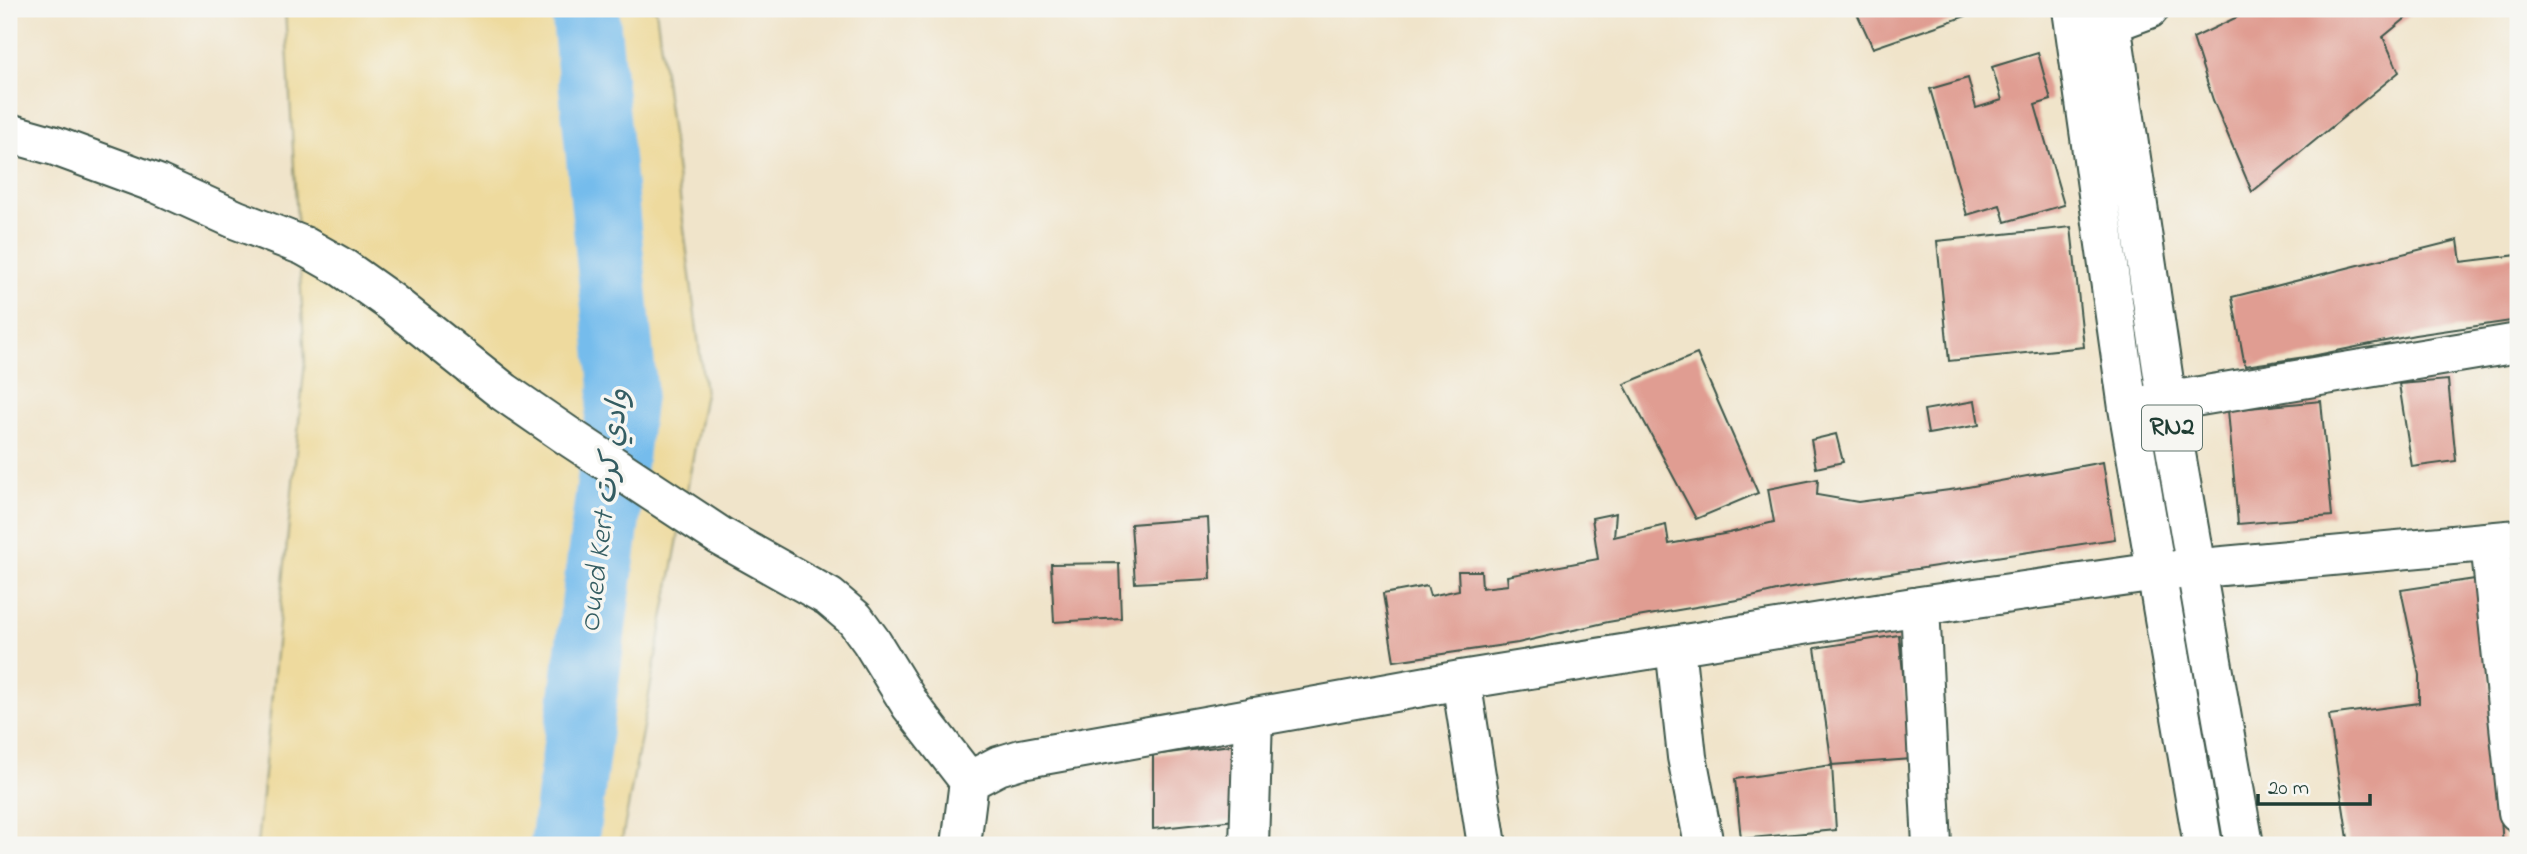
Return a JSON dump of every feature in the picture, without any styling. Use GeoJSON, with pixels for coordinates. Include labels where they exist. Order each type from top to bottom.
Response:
{"type":"FeatureCollection","features":[{"type":"Feature","properties":{"kind":"street"},"geometry":{"type":"LineString","coordinates":[[2092,18],[2149,9]]}},
{"type":"Feature","properties":{"kind":"street","name":"RN2"},"geometry":{"type":"LineString","coordinates":[[2092,18],[2167,401],[2244,845]]}},
{"type":"Feature","properties":{"kind":"street","name":"RN2"},"geometry":{"type":"LineString","coordinates":[[2092,18],[2128,408],[2203,845]]}},
{"type":"Feature","properties":{"kind":"street"},"geometry":{"type":"LineString","coordinates":[[9,135],[55,146],[158,184],[237,220],[304,246],[343,268],[391,302],[504,392],[565,434],[720,536],[829,597],[855,619],[872,641],[911,706],[969,781],[961,845]]}},
{"type":"Feature","properties":{"kind":"street"},"geometry":{"type":"LineString","coordinates":[[2128,408],[2518,343]]}},
{"type":"Feature","properties":{"kind":"street"},"geometry":{"type":"LineString","coordinates":[[969,781],[998,766],[1021,759],[1461,680],[1920,606],[2157,572],[2504,541],[2518,812]]}},
{"type":"Feature","properties":{"kind":"street"},"geometry":{"type":"LineString","coordinates":[[1920,606],[1932,845]]}},
{"type":"Feature","properties":{"kind":"street"},"geometry":{"type":"LineString","coordinates":[[1675,646],[1687,757],[1704,845]]}},
{"type":"Feature","properties":{"kind":"street"},"geometry":{"type":"LineString","coordinates":[[1461,680],[1487,845]]}},
{"type":"Feature","properties":{"kind":"street"},"geometry":{"type":"LineString","coordinates":[[1248,845],[1253,717]]}},
{"type":"Feature","properties":{"kind":"sand"},"geometry":{"type":"Polygon","coordinates":[[[285,9],[656,9],[705,393],[621,845],[257,845],[305,361],[285,9]]]}},
{"type":"Feature","properties":{"kind":"building"},"geometry":{"type":"Polygon","coordinates":[[[1855,9],[1986,9],[1873,48],[1855,9]]]}},
{"type":"Feature","properties":{"kind":"building"},"geometry":{"type":"Polygon","coordinates":[[[2254,9],[2417,9],[2383,37],[2399,72],[2252,192],[2213,100],[2193,38],[2254,9]]]}},
{"type":"Feature","properties":{"kind":"building"},"geometry":{"type":"Polygon","coordinates":[[[2038,53],[2051,100],[2035,105],[2064,205],[2005,222],[2000,205],[1967,215],[1930,89],[1968,78],[1976,108],[2002,100],[1992,67],[2038,53]]]}},
{"type":"Feature","properties":{"kind":"building"},"geometry":{"type":"Polygon","coordinates":[[[2071,227],[2084,347],[1949,361],[1937,241],[2071,227]]]}},
{"type":"Feature","properties":{"kind":"building"},"geometry":{"type":"Polygon","coordinates":[[[2458,240],[2461,262],[2518,255],[2518,320],[2415,335],[2312,356],[2245,366],[2232,297],[2458,240]]]}},
{"type":"Feature","properties":{"kind":"building"},"geometry":{"type":"Polygon","coordinates":[[[1697,354],[1758,493],[1696,519],[1624,384],[1697,354]]]}},
{"type":"Feature","properties":{"kind":"building"},"geometry":{"type":"Polygon","coordinates":[[[2448,380],[2456,461],[2412,467],[2399,384],[2448,380]]]}},
{"type":"Feature","properties":{"kind":"building"},"geometry":{"type":"Polygon","coordinates":[[[1975,401],[1979,425],[1928,434],[1924,410],[1975,401]]]}},
{"type":"Feature","properties":{"kind":"building"},"geometry":{"type":"Polygon","coordinates":[[[2321,401],[2332,516],[2238,524],[2228,410],[2321,401]]]}},
{"type":"Feature","properties":{"kind":"building"},"geometry":{"type":"Polygon","coordinates":[[[1836,434],[1843,462],[1816,468],[1811,440],[1836,434]]]}},
{"type":"Feature","properties":{"kind":"building"},"geometry":{"type":"Polygon","coordinates":[[[2103,462],[2115,539],[1785,589],[1743,599],[1608,622],[1518,643],[1394,661],[1383,594],[1427,586],[1430,596],[1459,590],[1458,571],[1481,571],[1482,588],[1508,585],[1507,576],[1598,559],[1592,518],[1616,513],[1614,537],[1666,525],[1669,544],[1774,522],[1768,489],[1818,479],[1817,495],[1858,502],[1957,489],[2103,462]]]}},
{"type":"Feature","properties":{"kind":"building"},"geometry":{"type":"Polygon","coordinates":[[[1208,518],[1211,579],[1135,583],[1131,524],[1208,518]]]}},
{"type":"Feature","properties":{"kind":"building"},"geometry":{"type":"Polygon","coordinates":[[[1119,563],[1121,618],[1054,622],[1051,564],[1119,563]]]}},
{"type":"Feature","properties":{"kind":"building"},"geometry":{"type":"Polygon","coordinates":[[[2482,578],[2503,845],[2349,845],[2329,715],[2419,703],[2419,675],[2401,590],[2482,578]]]}},
{"type":"Feature","properties":{"kind":"building"},"geometry":{"type":"Polygon","coordinates":[[[1899,635],[1912,759],[1832,765],[1815,648],[1899,635]]]}},
{"type":"Feature","properties":{"kind":"building"},"geometry":{"type":"Polygon","coordinates":[[[1239,744],[1235,820],[1153,829],[1153,755],[1239,744]]]}},
{"type":"Feature","properties":{"kind":"building"},"geometry":{"type":"Polygon","coordinates":[[[1832,765],[1836,830],[1741,839],[1735,779],[1832,765]]]}},
{"type":"Feature","properties":{"kind":"waterway","name":"Oued Kert وادي كرت"},"geometry":{"type":"LineString","coordinates":[[564,845],[623,387],[585,9]]}}]}
